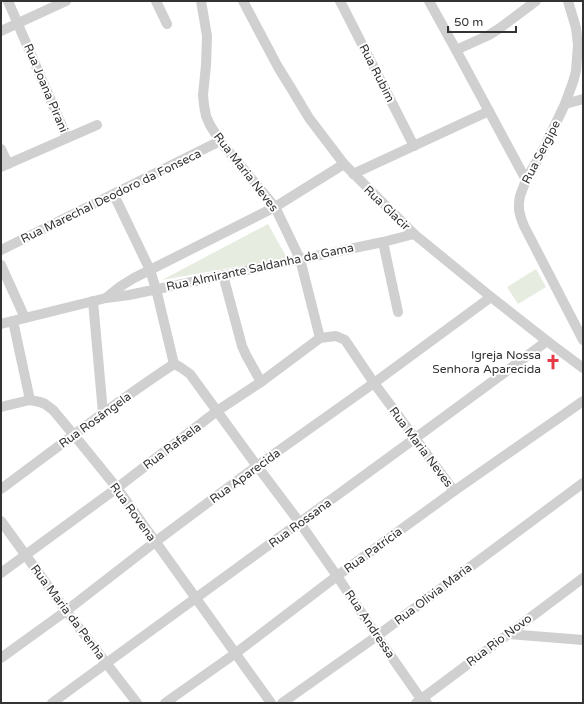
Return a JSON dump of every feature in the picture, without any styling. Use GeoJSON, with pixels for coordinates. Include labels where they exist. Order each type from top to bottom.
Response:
{"type":"FeatureCollection","features":[{"type":"Feature","properties":{"kind":"street","name":"Rua Joana Pirani"},"geometry":{"type":"LineString","coordinates":[[4,165],[67,138],[8,1]]}},
{"type":"Feature","properties":{"kind":"street"},"geometry":{"type":"LineString","coordinates":[[1,31],[66,1]]}},
{"type":"Feature","properties":{"kind":"street"},"geometry":{"type":"LineString","coordinates":[[156,1],[167,24]]}},
{"type":"Feature","properties":{"kind":"street","name":"Rua Maria Neves"},"geometry":{"type":"LineString","coordinates":[[201,1],[207,36],[203,96],[206,116],[210,125],[220,141],[275,207],[300,259],[320,338],[338,336],[345,340],[374,383],[454,491]]}},
{"type":"Feature","properties":{"kind":"street","name":"Rua Glacir"},"geometry":{"type":"LineString","coordinates":[[243,1],[278,67],[309,118],[353,174],[414,234],[491,297],[583,368]]}},
{"type":"Feature","properties":{"kind":"street","name":"Rua Rubim"},"geometry":{"type":"LineString","coordinates":[[340,1],[414,146]]}},
{"type":"Feature","properties":{"kind":"street"},"geometry":{"type":"LineString","coordinates":[[429,1],[526,180]]}},
{"type":"Feature","properties":{"kind":"street"},"geometry":{"type":"LineString","coordinates":[[456,50],[489,35],[536,1]]}},
{"type":"Feature","properties":{"kind":"street","name":"Rua Sergipe"},"geometry":{"type":"LineString","coordinates":[[568,1],[576,28],[578,45],[574,82],[544,148],[526,180],[519,203],[521,218],[583,340]]}},
{"type":"Feature","properties":{"kind":"street"},"geometry":{"type":"LineString","coordinates":[[565,104],[583,99]]}},
{"type":"Feature","properties":{"kind":"street"},"geometry":{"type":"LineString","coordinates":[[353,174],[489,111]]}},
{"type":"Feature","properties":{"kind":"street"},"geometry":{"type":"LineString","coordinates":[[67,138],[97,125]]}},
{"type":"Feature","properties":{"kind":"street","name":"Rua Marechal Deodoro da Fonseca"},"geometry":{"type":"LineString","coordinates":[[1,250],[220,141]]}},
{"type":"Feature","properties":{"kind":"street"},"geometry":{"type":"LineString","coordinates":[[1,149],[4,165]]}},
{"type":"Feature","properties":{"kind":"street","name":"Rua Almirante Saldanha da Gama"},"geometry":{"type":"LineString","coordinates":[[106,298],[121,286],[150,270],[275,207],[344,164]]}},
{"type":"Feature","properties":{"kind":"street"},"geometry":{"type":"LineString","coordinates":[[114,195],[150,270],[174,364]]}},
{"type":"Feature","properties":{"kind":"street","name":"Rua Almirante Saldanha da Gama"},"geometry":{"type":"LineString","coordinates":[[1,324],[106,298],[129,295],[383,242],[414,234]]}},
{"type":"Feature","properties":{"kind":"street"},"geometry":{"type":"LineString","coordinates":[[383,242],[398,312]]}},
{"type":"Feature","properties":{"kind":"street"},"geometry":{"type":"LineString","coordinates":[[1,265],[25,318]]}},
{"type":"Feature","properties":{"kind":"street"},"geometry":{"type":"LineString","coordinates":[[223,275],[242,346],[261,382]]}},
{"type":"Feature","properties":{"kind":"street","name":"Rua Aparecida"},"geometry":{"type":"LineString","coordinates":[[1,658],[66,611],[257,466],[374,383],[491,297]]}},
{"type":"Feature","properties":{"kind":"street"},"geometry":{"type":"LineString","coordinates":[[93,301],[103,413]]}},
{"type":"Feature","properties":{"kind":"street"},"geometry":{"type":"LineString","coordinates":[[1,407],[30,400],[13,321]]}},
{"type":"Feature","properties":{"kind":"street","name":"Rua Rafaela"},"geometry":{"type":"LineString","coordinates":[[1,573],[26,556],[217,412],[261,382],[320,338]]}},
{"type":"Feature","properties":{"kind":"street","name":"Rua Rossana"},"geometry":{"type":"LineString","coordinates":[[52,703],[547,341]]}},
{"type":"Feature","properties":{"kind":"street","name":"Rua Andressa"},"geometry":{"type":"LineString","coordinates":[[174,364],[190,374],[300,523],[421,702]]}},
{"type":"Feature","properties":{"kind":"street","name":"Rua Rosângela"},"geometry":{"type":"LineString","coordinates":[[1,489],[103,413],[174,364]]}},
{"type":"Feature","properties":{"kind":"street","name":"Rua Rovena"},"geometry":{"type":"LineString","coordinates":[[30,400],[45,404],[53,410],[117,488],[271,703]]}},
{"type":"Feature","properties":{"kind":"street","name":"Rua Patrícia"},"geometry":{"type":"LineString","coordinates":[[166,703],[236,653],[337,576],[454,491],[583,401]]}},
{"type":"Feature","properties":{"kind":"street","name":"Rua Olivia Maria"},"geometry":{"type":"LineString","coordinates":[[282,703],[377,636],[583,483]]}},
{"type":"Feature","properties":{"kind":"street","name":"Rua Maria da Penha"},"geometry":{"type":"LineString","coordinates":[[1,521],[66,611],[136,703]]}},
{"type":"Feature","properties":{"kind":"street","name":"Rua Rio Novo"},"geometry":{"type":"LineString","coordinates":[[421,702],[583,578]]}},
{"type":"Feature","properties":{"kind":"street"},"geometry":{"type":"LineString","coordinates":[[508,634],[583,640]]}},
{"type":"Feature","properties":{"kind":"shaded area"},"geometry":{"type":"Polygon","coordinates":[[[268,224],[287,258],[162,280],[268,224]]]}},
{"type":"Feature","properties":{"kind":"shaded area"},"geometry":{"type":"Polygon","coordinates":[[[536,269],[546,287],[518,304],[507,287],[536,269]]]}},
{"type":"Feature","properties":{"kind":"place","name":"Igreja Nossa Senhora Aparecida"},"geometry":{"type":"Point","coordinates":[553,362]}}]}
